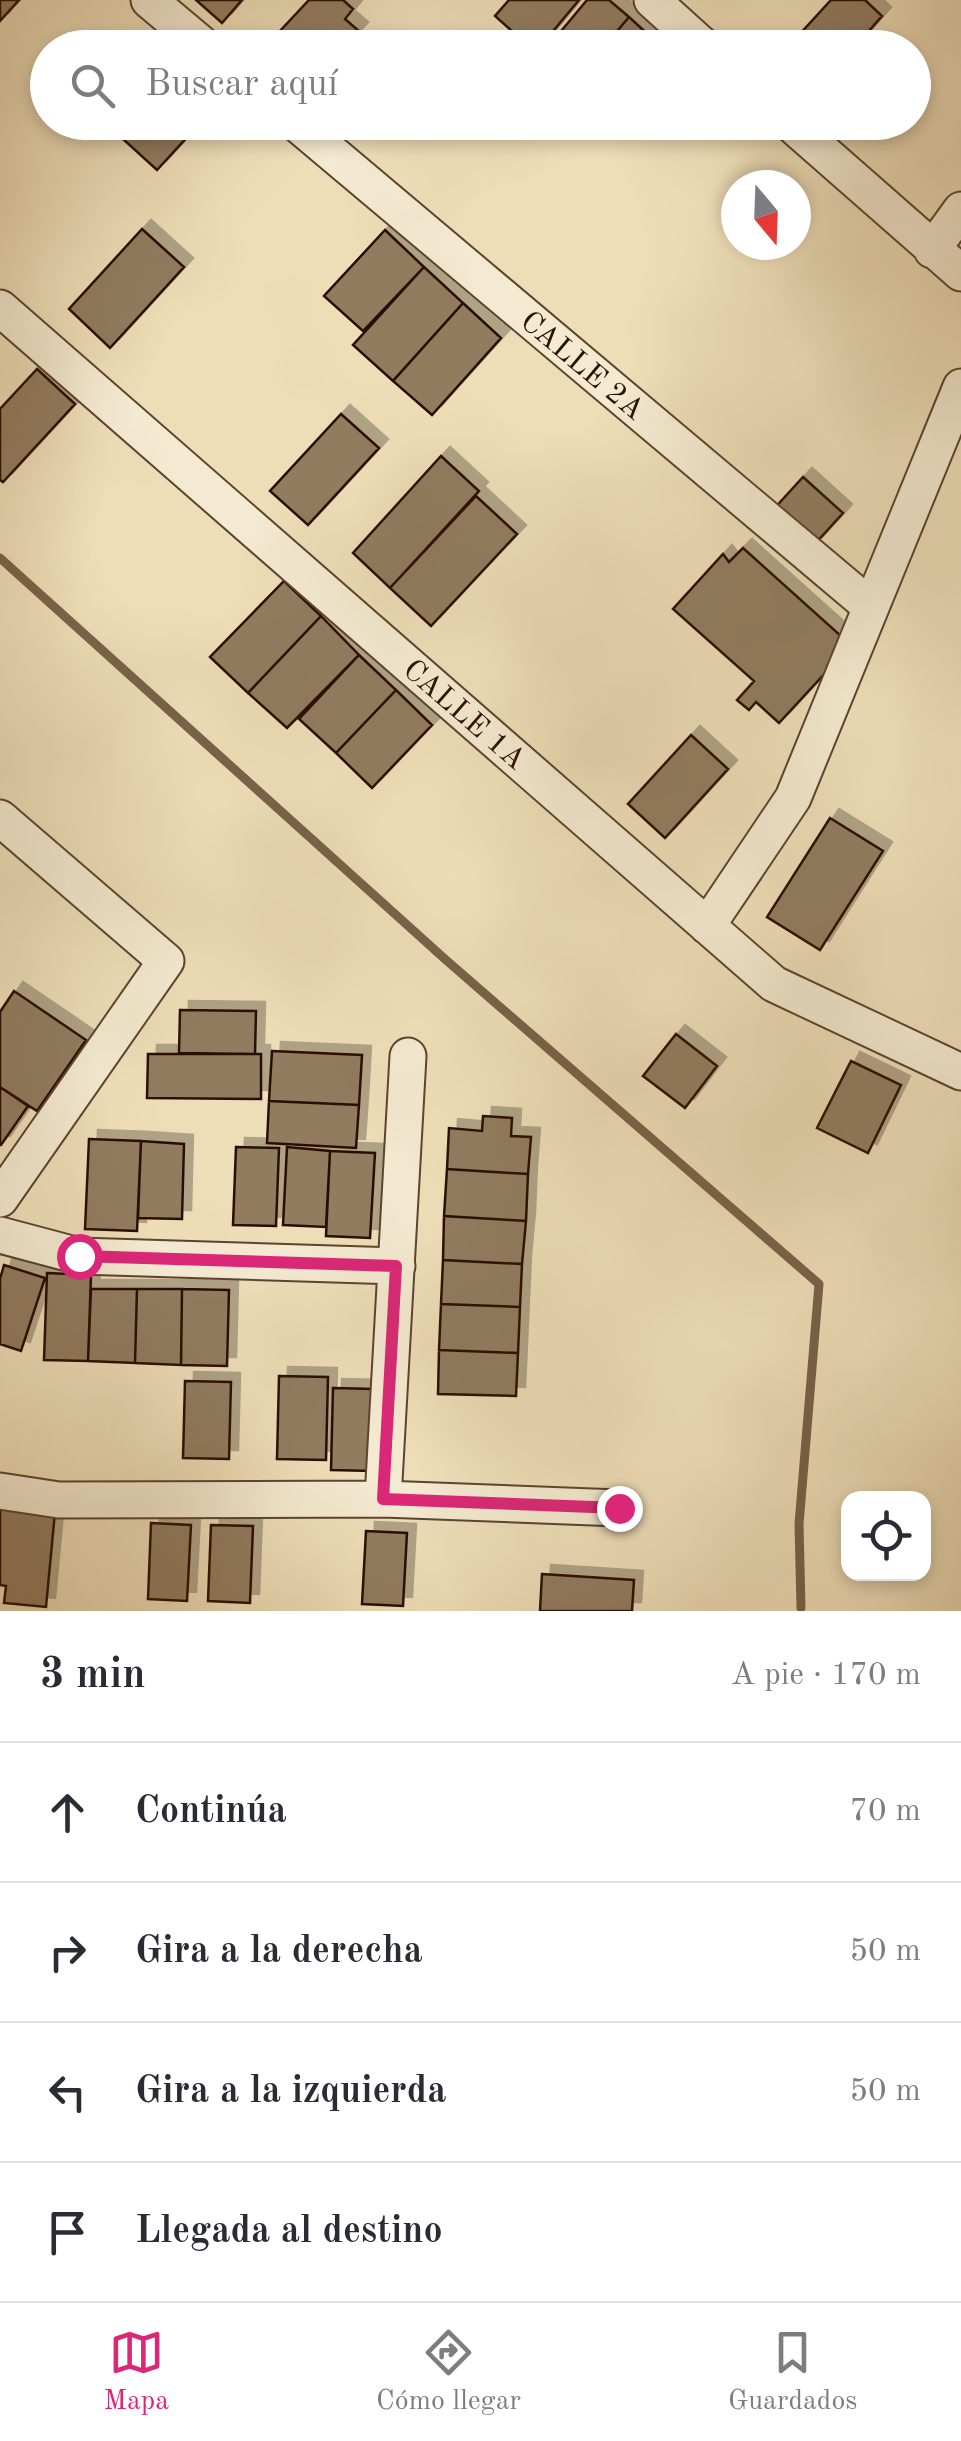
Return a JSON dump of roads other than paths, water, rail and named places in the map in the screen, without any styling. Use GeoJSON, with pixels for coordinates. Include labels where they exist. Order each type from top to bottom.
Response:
{"type":"FeatureCollection","features":[{"type":"Feature","properties":{"kind":"street"},"geometry":{"type":"LineString","coordinates":[[150,0],[185,30]]}},
{"type":"Feature","properties":{"kind":"street"},"geometry":{"type":"LineString","coordinates":[[652,0],[685,30]]}},
{"type":"Feature","properties":{"kind":"street","name":"CALLE 2A"},"geometry":{"type":"LineString","coordinates":[[316,140],[871,607]]}},
{"type":"Feature","properties":{"kind":"street"},"geometry":{"type":"LineString","coordinates":[[810,140],[961,273]]}},
{"type":"Feature","properties":{"kind":"street"},"geometry":{"type":"LineString","coordinates":[[932,250],[961,210]]}},
{"type":"Feature","properties":{"kind":"street","name":"CALLE 1A"},"geometry":{"type":"LineString","coordinates":[[0,308],[774,984],[961,1072]]}},
{"type":"Feature","properties":{"kind":"street"},"geometry":{"type":"LineString","coordinates":[[707,926],[793,798],[961,387]]}},
{"type":"Feature","properties":{"kind":"street"},"geometry":{"type":"LineString","coordinates":[[0,818],[166,960],[0,1199]]}},
{"type":"Feature","properties":{"kind":"street"},"geometry":{"type":"LineString","coordinates":[[383,1499],[408,1056]]}},
{"type":"Feature","properties":{"kind":"street"},"geometry":{"type":"LineString","coordinates":[[0,1235],[79,1256],[396,1266]]}},
{"type":"Feature","properties":{"kind":"street"},"geometry":{"type":"LineString","coordinates":[[0,1491],[58,1500],[383,1499],[619,1508]]}},
{"type":"Feature","properties":{"kind":"waterway"},"geometry":{"type":"LineString","coordinates":[[0,558],[446,960],[819,1284],[799,1524],[801,1608]]}}]}
